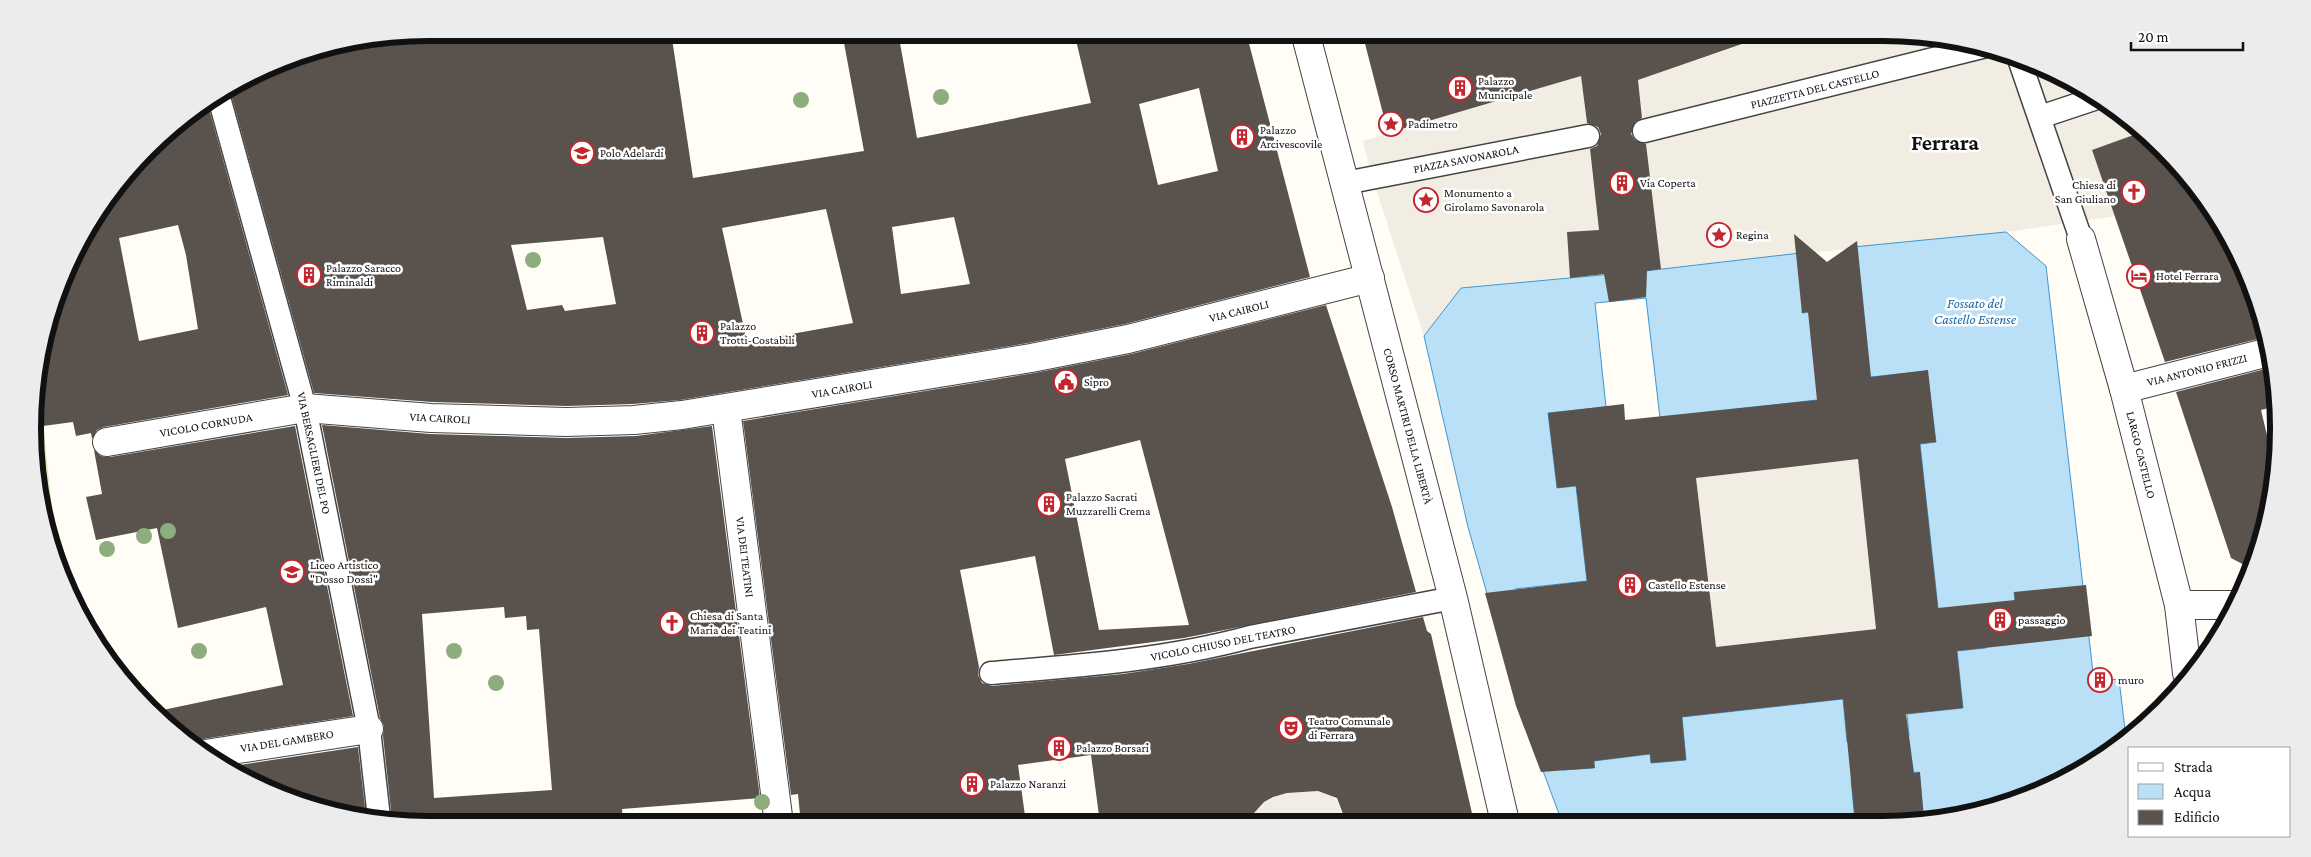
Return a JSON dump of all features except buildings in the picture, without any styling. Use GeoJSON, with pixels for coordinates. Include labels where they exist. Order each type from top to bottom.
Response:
{"type":"FeatureCollection","features":[{"type":"Feature","properties":{"kind":"street","name":"CORSO MARTIRI DELLA LIBERTÀ"},"geometry":{"type":"LineString","coordinates":[[1306,41],[1453,598],[1504,816]]}},
{"type":"Feature","properties":{"kind":"street","name":"PIAZZETTA DEL CASTELLO"},"geometry":{"type":"LineString","coordinates":[[1644,131],[1967,51]]}},
{"type":"Feature","properties":{"kind":"street"},"geometry":{"type":"LineString","coordinates":[[2023,68],[2081,239]]}},
{"type":"Feature","properties":{"kind":"street"},"geometry":{"type":"LineString","coordinates":[[2040,117],[2088,101]]}},
{"type":"Feature","properties":{"kind":"street","name":"VIA BERSAGLIERI DEL PO"},"geometry":{"type":"LineString","coordinates":[[220,102],[305,408],[369,729],[378,812]]}},
{"type":"Feature","properties":{"kind":"street","name":"PIAZZA SAVONAROLA"},"geometry":{"type":"LineString","coordinates":[[1345,183],[1588,136]]}},
{"type":"Feature","properties":{"kind":"street","name":"LARGO CASTELLO"},"geometry":{"type":"LineString","coordinates":[[2081,239],[2124,389],[2179,605],[2186,668]]}},
{"type":"Feature","properties":{"kind":"street","name":"VIA CAIROLI"},"geometry":{"type":"LineString","coordinates":[[305,408],[431,418],[566,422],[634,420],[726,409],[1031,358],[1128,339],[1370,278]]}},
{"type":"Feature","properties":{"kind":"street","name":"VIA ANTONIO FRIZZI"},"geometry":{"type":"LineString","coordinates":[[2124,389],[2262,354]]}},
{"type":"Feature","properties":{"kind":"street","name":"VICOLO CORNUDA"},"geometry":{"type":"LineString","coordinates":[[107,442],[305,408]]}},
{"type":"Feature","properties":{"kind":"street","name":"VIA DEI TEATINI"},"geometry":{"type":"LineString","coordinates":[[726,409],[778,816]]}},
{"type":"Feature","properties":{"kind":"street","name":"VICOLO CHIUSO DEL TEATRO"},"geometry":{"type":"LineString","coordinates":[[991,672],[1123,662],[1218,646],[1250,637],[1453,598]]}},
{"type":"Feature","properties":{"kind":"street"},"geometry":{"type":"LineString","coordinates":[[2179,605],[2227,605]]}},
{"type":"Feature","properties":{"kind":"street","name":"VIA DEL GAMBERO"},"geometry":{"type":"LineString","coordinates":[[217,752],[369,729]]}},
{"type":"Feature","properties":{"kind":"green space"},"geometry":{"type":"Polygon","coordinates":[[[41,418],[55,531],[42,454],[41,418]]]}},
{"type":"Feature","properties":{"kind":"shaded area"},"geometry":{"type":"Polygon","coordinates":[[[1753,41],[1908,42],[1983,54],[2031,71],[2076,93],[2136,135],[2092,151],[2116,216],[2014,231],[1661,269],[1638,80],[1753,41]]]}},
{"type":"Feature","properties":{"kind":"shaded area"},"geometry":{"type":"Polygon","coordinates":[[[1581,76],[1604,274],[1461,288],[1424,336],[1372,177],[1363,141],[1581,76]]]}},
{"type":"Feature","properties":{"kind":"shaded area"},"geometry":{"type":"Polygon","coordinates":[[[1858,459],[1876,629],[1716,647],[1696,478],[1858,459]]]}},
{"type":"Feature","properties":{"kind":"shaded area"},"geometry":{"type":"Polygon","coordinates":[[[1318,791],[1331,795],[1338,802],[1342,816],[1254,816],[1264,802],[1287,793],[1318,791]]]}},
{"type":"Feature","properties":{"kind":"water","name":"Fossato del Castello Estense"},"geometry":{"type":"Polygon","coordinates":[[[2006,232],[2046,266],[2094,681],[2119,679],[2125,730],[2076,764],[2031,786],[1983,803],[1933,812],[1923,813],[1919,772],[1851,779],[1855,816],[1560,816],[1519,706],[1468,527],[1424,336],[1461,288],[1645,271],[1809,252],[1802,313],[1845,309],[1853,247],[2006,232]],[[1646,298],[1595,303],[1606,407],[1548,413],[1557,488],[1576,486],[1587,581],[1515,589],[1563,770],[1594,768],[1594,761],[1650,754],[1651,763],[1686,760],[1682,717],[1843,699],[1847,742],[1909,736],[1907,714],[1963,708],[1957,651],[1986,648],[1985,636],[1938,608],[1920,444],[1936,442],[1927,371],[1871,377],[1817,400],[1660,418],[1646,298]],[[2014,592],[2019,643],[2067,638],[2014,592]]]}},
{"type":"Feature","properties":{"kind":"place","name":"Palazzo Municipale"},"geometry":{"type":"Point","coordinates":[1460,88]}},
{"type":"Feature","properties":{"kind":"place","name":"Padimetro"},"geometry":{"type":"Point","coordinates":[1391,124]}},
{"type":"Feature","properties":{"kind":"place","name":"Palazzo Arcivescovile"},"geometry":{"type":"Point","coordinates":[1242,137]}},
{"type":"Feature","properties":{"kind":"place","name":"Polo Adelardi"},"geometry":{"type":"Point","coordinates":[582,153]}},
{"type":"Feature","properties":{"kind":"place","name":"Via Coperta"},"geometry":{"type":"Point","coordinates":[1622,183]}},
{"type":"Feature","properties":{"kind":"place","name":"Chiesa di San Giuliano"},"geometry":{"type":"Point","coordinates":[2134,192]}},
{"type":"Feature","properties":{"kind":"place","name":"Monumento a Girolamo Savonarola"},"geometry":{"type":"Point","coordinates":[1426,200]}},
{"type":"Feature","properties":{"kind":"place","name":"Regina"},"geometry":{"type":"Point","coordinates":[1719,235]}},
{"type":"Feature","properties":{"kind":"place","name":"Palazzo Saracco Riminaldi"},"geometry":{"type":"Point","coordinates":[309,275]}},
{"type":"Feature","properties":{"kind":"place","name":"Hotel Ferrara"},"geometry":{"type":"Point","coordinates":[2139,276]}},
{"type":"Feature","properties":{"kind":"place","name":"Palazzo Trotti-Costabili"},"geometry":{"type":"Point","coordinates":[702,333]}},
{"type":"Feature","properties":{"kind":"place","name":"Sipro"},"geometry":{"type":"Point","coordinates":[1066,382]}},
{"type":"Feature","properties":{"kind":"place","name":"Palazzo Sacrati Muzzarelli Crema"},"geometry":{"type":"Point","coordinates":[1049,504]}},
{"type":"Feature","properties":{"kind":"place","name":"Liceo Artistico \"Dosso Dossi\""},"geometry":{"type":"Point","coordinates":[292,572]}},
{"type":"Feature","properties":{"kind":"place","name":"Castello Estense"},"geometry":{"type":"Point","coordinates":[1630,585]}},
{"type":"Feature","properties":{"kind":"place","name":"passaggio"},"geometry":{"type":"Point","coordinates":[2000,620]}},
{"type":"Feature","properties":{"kind":"place","name":"Chiesa di Santa Maria dei Teatini"},"geometry":{"type":"Point","coordinates":[672,623]}},
{"type":"Feature","properties":{"kind":"place","name":"muro"},"geometry":{"type":"Point","coordinates":[2100,680]}},
{"type":"Feature","properties":{"kind":"place","name":"Teatro Comunale di Ferrara"},"geometry":{"type":"Point","coordinates":[1291,728]}},
{"type":"Feature","properties":{"kind":"place","name":"Palazzo Borsari"},"geometry":{"type":"Point","coordinates":[1059,748]}},
{"type":"Feature","properties":{"kind":"place","name":"Palazzo Naranzi"},"geometry":{"type":"Point","coordinates":[972,784]}},
{"type":"Feature","properties":{"kind":"district","name":"Ferrara"},"geometry":{"type":"Point","coordinates":[1945,142]}}]}
